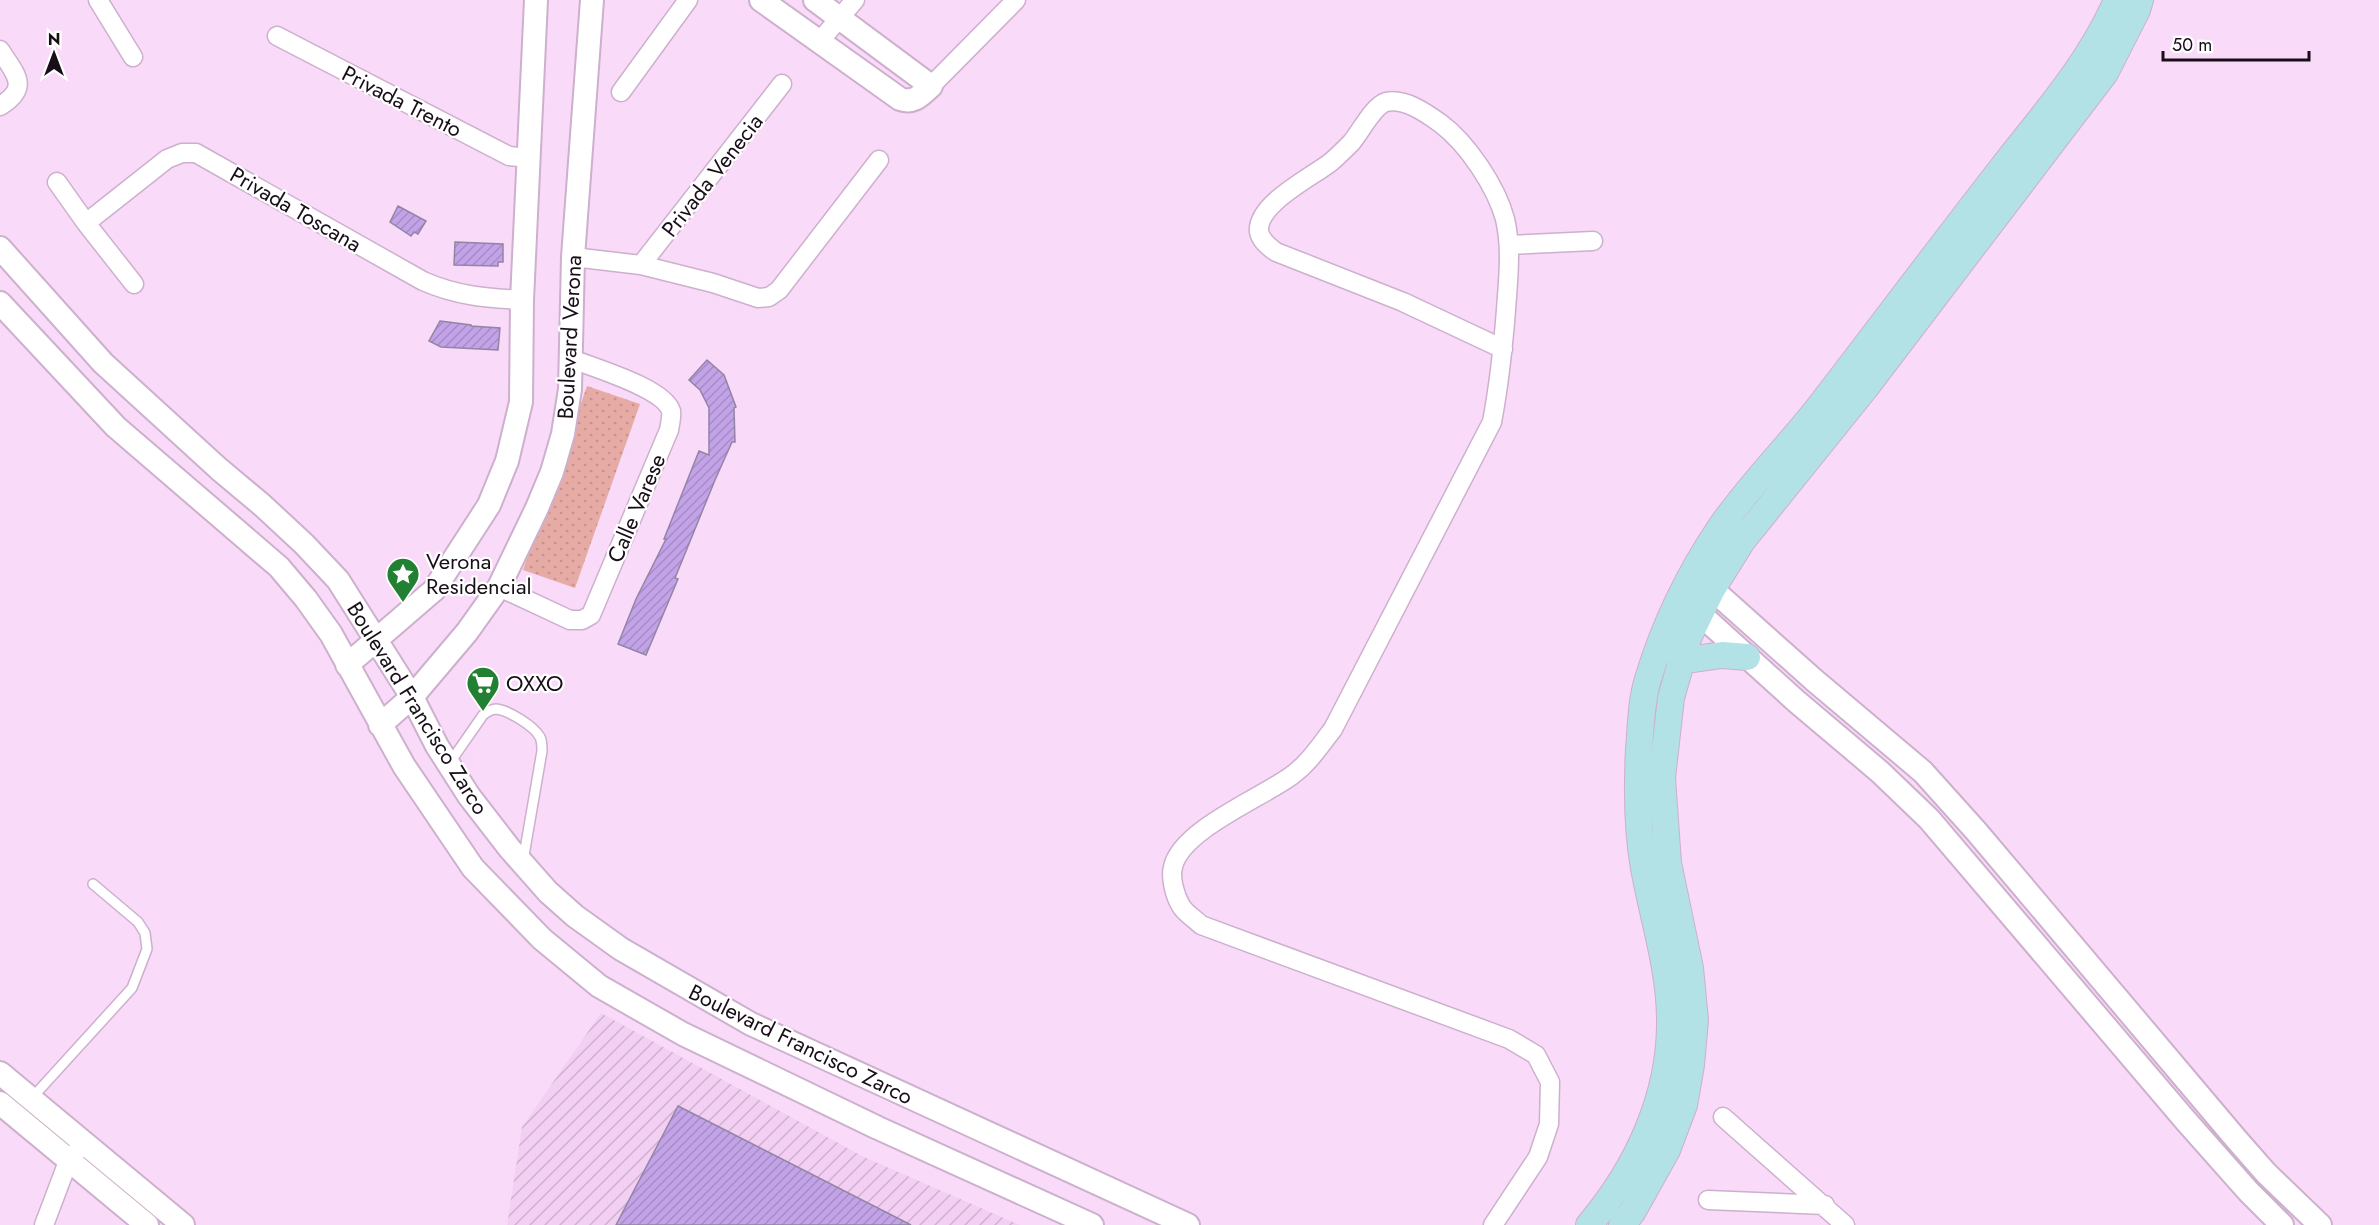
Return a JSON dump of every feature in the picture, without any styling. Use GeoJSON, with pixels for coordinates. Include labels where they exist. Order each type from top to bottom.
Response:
{"type":"FeatureCollection","features":[{"type":"Feature","properties":{"kind":"main road"},"geometry":{"type":"LineString","coordinates":[[1999,192],[2070,83],[2117,0]]}},
{"type":"Feature","properties":{"kind":"main road"},"geometry":{"type":"LineString","coordinates":[[1622,1225],[1633,1211],[1667,1150],[1684,1105],[1691,1065],[1695,1020],[1690,968],[1668,863],[1662,778],[1665,733],[1689,608],[1701,583],[1721,526],[1999,192],[2105,74],[2140,0]]}},
{"type":"Feature","properties":{"kind":"main road"},"geometry":{"type":"LineString","coordinates":[[1589,1225],[1612,1197],[1644,1140],[1660,1098],[1667,1061],[1670,1020],[1665,972],[1644,867],[1637,777],[1646,683],[1664,631],[1689,608]]}},
{"type":"Feature","properties":{"kind":"main road"},"geometry":{"type":"LineString","coordinates":[[1680,661],[1722,655],[1747,657]]}},
{"type":"Feature","properties":{"kind":"street"},"geometry":{"type":"LineString","coordinates":[[98,0],[133,57]]}},
{"type":"Feature","properties":{"kind":"street","name":"Boulevard Verona"},"geometry":{"type":"LineString","coordinates":[[347,665],[434,590],[489,505],[507,461],[521,402],[522,300],[537,0]]}},
{"type":"Feature","properties":{"kind":"street","name":"Boulevard Verona"},"geometry":{"type":"LineString","coordinates":[[381,725],[412,697],[467,632],[499,587],[552,472],[563,434],[572,359],[573,257],[592,0]]}},
{"type":"Feature","properties":{"kind":"street"},"geometry":{"type":"LineString","coordinates":[[621,92],[688,0]]}},
{"type":"Feature","properties":{"kind":"street"},"geometry":{"type":"LineString","coordinates":[[761,0],[906,101],[915,100],[1016,0]]}},
{"type":"Feature","properties":{"kind":"street"},"geometry":{"type":"LineString","coordinates":[[814,0],[930,86]]}},
{"type":"Feature","properties":{"kind":"street"},"geometry":{"type":"LineString","coordinates":[[819,42],[855,0]]}},
{"type":"Feature","properties":{"kind":"street","name":"Privada Trento"},"geometry":{"type":"LineString","coordinates":[[277,36],[508,156],[529,158]]}},
{"type":"Feature","properties":{"kind":"street"},"geometry":{"type":"LineString","coordinates":[[0,50],[19,82],[13,96],[0,106]]}},
{"type":"Feature","properties":{"kind":"street","name":"Privada Venecia"},"geometry":{"type":"LineString","coordinates":[[641,266],[782,84]]}},
{"type":"Feature","properties":{"kind":"street"},"geometry":{"type":"LineString","coordinates":[[1493,1225],[1538,1156],[1549,1124],[1550,1082],[1536,1055],[1509,1039],[1201,925],[1182,908],[1174,888],[1173,867],[1181,851],[1193,838],[1212,823],[1293,775],[1314,754],[1333,729],[1492,422],[1503,349],[1509,270],[1509,244],[1504,217],[1485,175],[1453,133],[1423,111],[1396,102],[1385,102],[1377,108],[1351,144],[1331,162],[1271,204],[1260,223],[1259,234],[1265,243],[1276,252],[1403,302],[1503,349]]}},
{"type":"Feature","properties":{"kind":"street","name":"Privada Toscana"},"geometry":{"type":"LineString","coordinates":[[86,223],[167,159],[182,153],[196,153],[444,291],[458,295],[522,300]]}},
{"type":"Feature","properties":{"kind":"street","name":"Privada Venecia"},"geometry":{"type":"LineString","coordinates":[[573,257],[641,266],[713,283],[758,298],[769,297],[779,290],[879,160]]}},
{"type":"Feature","properties":{"kind":"street"},"geometry":{"type":"LineString","coordinates":[[57,182],[134,284]]}},
{"type":"Feature","properties":{"kind":"street"},"geometry":{"type":"LineString","coordinates":[[1509,244],[1593,241]]}},
{"type":"Feature","properties":{"kind":"street","name":"Boulevard Francisco Zarco"},"geometry":{"type":"LineString","coordinates":[[0,248],[103,363],[304,544],[338,580],[412,697],[469,796],[548,892],[566,908],[621,949],[751,1024],[1188,1225]]}},
{"type":"Feature","properties":{"kind":"street","name":"Boulevard Francisco Zarco"},"geometry":{"type":"LineString","coordinates":[[0,303],[116,427],[279,567],[331,634],[404,766],[473,868],[542,939],[599,986],[683,1034],[878,1128],[1092,1225]]}},
{"type":"Feature","properties":{"kind":"street","name":"Calle Varese"},"geometry":{"type":"LineString","coordinates":[[499,587],[570,620],[582,620],[591,615],[669,430],[671,412],[664,401],[652,392],[572,359]]}},
{"type":"Feature","properties":{"kind":"street"},"geometry":{"type":"LineString","coordinates":[[1701,583],[1923,772],[1976,831],[2237,1140],[2266,1173],[2320,1225]]}},
{"type":"Feature","properties":{"kind":"street"},"geometry":{"type":"LineString","coordinates":[[1689,608],[1880,772],[1929,819],[2186,1121],[2248,1191],[2282,1225]]}},
{"type":"Feature","properties":{"kind":"street"},"geometry":{"type":"LineString","coordinates":[[0,1073],[31,1099],[76,1151],[147,1225]]}},
{"type":"Feature","properties":{"kind":"street"},"geometry":{"type":"LineString","coordinates":[[0,1102],[183,1225]]}},
{"type":"Feature","properties":{"kind":"street"},"geometry":{"type":"LineString","coordinates":[[1723,1117],[1845,1225]]}},
{"type":"Feature","properties":{"kind":"street"},"geometry":{"type":"LineString","coordinates":[[44,1225],[76,1151]]}},
{"type":"Feature","properties":{"kind":"street"},"geometry":{"type":"LineString","coordinates":[[1708,1200],[1825,1205]]}},
{"type":"Feature","properties":{"kind":"lane"},"geometry":{"type":"LineString","coordinates":[[449,764],[483,715],[489,710],[498,709],[507,712],[535,730],[542,743],[523,863]]}},
{"type":"Feature","properties":{"kind":"lane"},"geometry":{"type":"LineString","coordinates":[[31,1099],[132,988],[147,949],[145,933],[138,922],[93,884]]}},
{"type":"Feature","properties":{"kind":"shaded area"},"geometry":{"type":"Polygon","coordinates":[[[587,386],[640,404],[575,588],[523,570],[587,386]]]}},
{"type":"Feature","properties":{"kind":"shaded area"},"geometry":{"type":"Polygon","coordinates":[[[601,1013],[864,1157],[1020,1225],[507,1225],[522,1127],[601,1013]]]}},
{"type":"Feature","properties":{"kind":"building"},"geometry":{"type":"Polygon","coordinates":[[[398,206],[426,221],[418,234],[414,232],[411,236],[390,222],[398,206]]]}},
{"type":"Feature","properties":{"kind":"building"},"geometry":{"type":"Polygon","coordinates":[[[455,242],[503,244],[503,262],[498,262],[498,266],[454,265],[455,242]]]}},
{"type":"Feature","properties":{"kind":"building"},"geometry":{"type":"Polygon","coordinates":[[[440,321],[500,328],[498,350],[441,347],[429,341],[440,321]]]}},
{"type":"Feature","properties":{"kind":"building"},"geometry":{"type":"Polygon","coordinates":[[[707,360],[724,375],[736,407],[734,408],[735,442],[732,442],[715,480],[675,578],[678,579],[646,655],[618,644],[636,599],[666,539],[664,539],[699,451],[709,455],[709,408],[700,390],[689,380],[707,360]]]}},
{"type":"Feature","properties":{"kind":"building"},"geometry":{"type":"Polygon","coordinates":[[[678,1106],[911,1225],[616,1225],[678,1106]]]}},
{"type":"Feature","properties":{"kind":"place","name":"Verona Residencial"},"geometry":{"type":"Point","coordinates":[403,603]}},
{"type":"Feature","properties":{"kind":"place","name":"OXXO"},"geometry":{"type":"Point","coordinates":[483,712]}}]}
